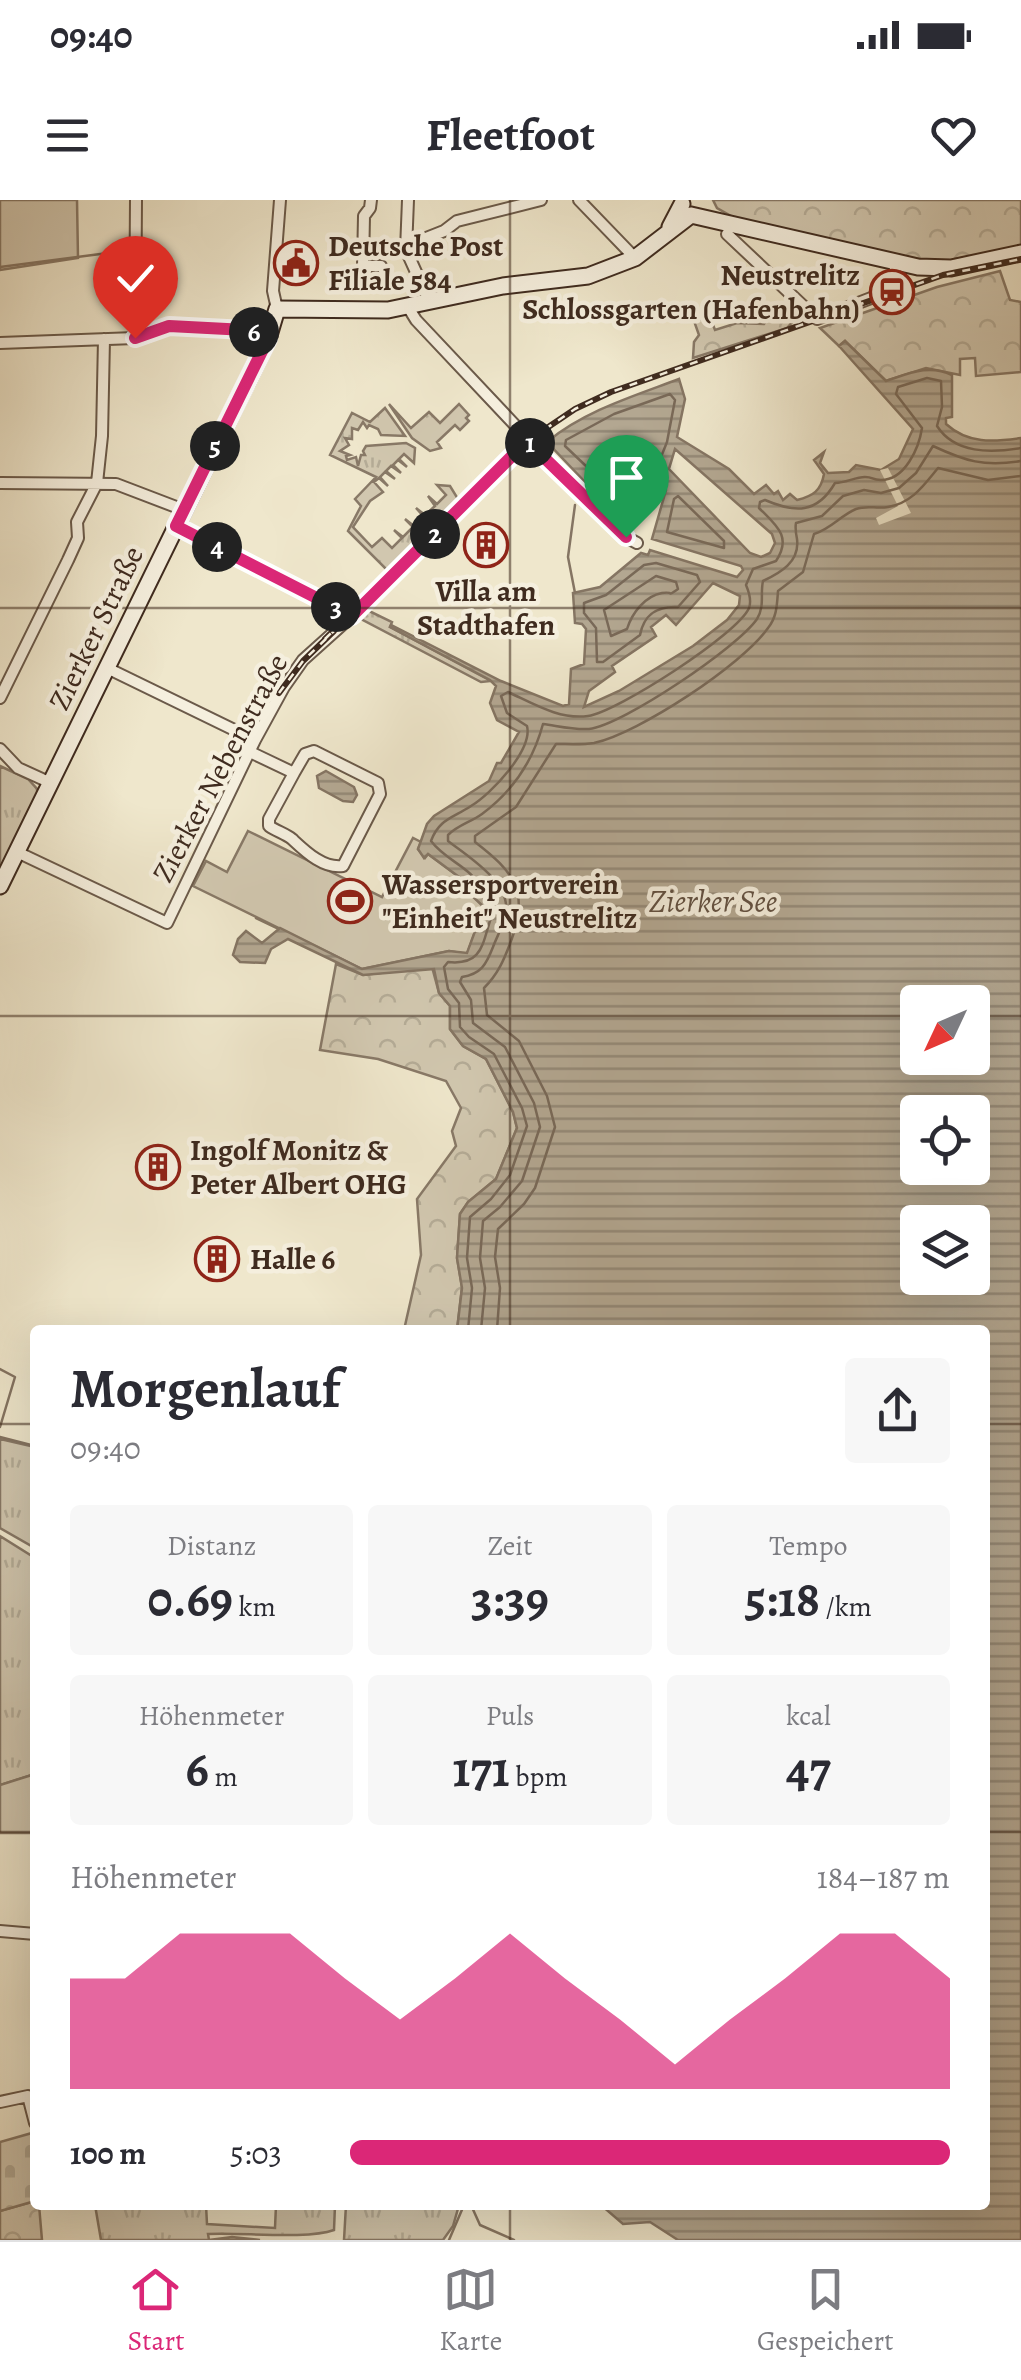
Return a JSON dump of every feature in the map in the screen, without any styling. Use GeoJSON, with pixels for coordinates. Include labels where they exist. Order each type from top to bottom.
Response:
{"type":"FeatureCollection","features":[{"type":"Feature","properties":{"kind":"main road"},"geometry":{"type":"LineString","coordinates":[[278,310],[358,312],[408,307],[503,286],[588,276],[655,246],[672,226],[696,208],[727,228],[935,269],[1021,254]]}},
{"type":"Feature","properties":{"kind":"main road","name":"Zierker Straße"},"geometry":{"type":"LineString","coordinates":[[0,886],[278,310]]}},
{"type":"Feature","properties":{"kind":"street"},"geometry":{"type":"LineString","coordinates":[[135,338],[136,200]]}},
{"type":"Feature","properties":{"kind":"street","name":"Zierker Straße"},"geometry":{"type":"LineString","coordinates":[[278,310],[273,291],[280,200]]}},
{"type":"Feature","properties":{"kind":"street"},"geometry":{"type":"LineString","coordinates":[[370,200],[364,216],[363,266],[381,266]]}},
{"type":"Feature","properties":{"kind":"street"},"geometry":{"type":"LineString","coordinates":[[408,200],[406,246],[430,302]]}},
{"type":"Feature","properties":{"kind":"street"},"geometry":{"type":"LineString","coordinates":[[406,246],[444,231],[459,220],[542,200]]}},
{"type":"Feature","properties":{"kind":"street"},"geometry":{"type":"LineString","coordinates":[[580,200],[634,258]]}},
{"type":"Feature","properties":{"kind":"street"},"geometry":{"type":"LineString","coordinates":[[727,228],[816,319],[884,293],[898,263]]}},
{"type":"Feature","properties":{"kind":"street"},"geometry":{"type":"LineString","coordinates":[[408,307],[527,441],[626,537],[637,543]]}},
{"type":"Feature","properties":{"kind":"street"},"geometry":{"type":"LineString","coordinates":[[0,343],[135,338],[169,326],[246,330],[263,336]]}},
{"type":"Feature","properties":{"kind":"street"},"geometry":{"type":"LineString","coordinates":[[0,698],[78,538],[77,522],[97,483],[104,339]]}},
{"type":"Feature","properties":{"kind":"street","name":"Zierker Nebenstraße"},"geometry":{"type":"LineString","coordinates":[[17,852],[167,922],[252,746],[302,660],[352,616],[527,441]]}},
{"type":"Feature","properties":{"kind":"street"},"geometry":{"type":"LineString","coordinates":[[0,483],[116,484],[142,495],[352,616]]}},
{"type":"Feature","properties":{"kind":"street"},"geometry":{"type":"LineString","coordinates":[[107,668],[252,746],[294,774]]}},
{"type":"Feature","properties":{"kind":"street"},"geometry":{"type":"LineString","coordinates":[[0,749],[18,768],[51,783]]}},
{"type":"Feature","properties":{"kind":"street"},"geometry":{"type":"LineString","coordinates":[[314,751],[380,786],[380,794],[341,867],[333,867],[301,850],[292,839],[269,826],[269,818],[294,774],[305,754],[314,751]]}},
{"type":"Feature","properties":{"kind":"street"},"geometry":{"type":"LineString","coordinates":[[0,1931],[30,1934]]}},
{"type":"Feature","properties":{"kind":"street"},"geometry":{"type":"LineString","coordinates":[[0,2102],[28,2096],[30,2103]]}},
{"type":"Feature","properties":{"kind":"green space"},"geometry":{"type":"Polygon","coordinates":[[[0,200],[77,200],[78,258],[0,270],[0,200]]]}},
{"type":"Feature","properties":{"kind":"green space"},"geometry":{"type":"Polygon","coordinates":[[[713,200],[1021,200],[1021,250],[930,263],[740,221],[717,208],[713,200]]]}},
{"type":"Feature","properties":{"kind":"green space"},"geometry":{"type":"Polygon","coordinates":[[[1000,271],[1010,300],[1021,302],[1021,372],[976,376],[975,358],[960,359],[960,375],[926,368],[886,381],[845,341],[839,346],[820,328],[937,287],[1000,271]]]}},
{"type":"Feature","properties":{"kind":"green space"},"geometry":{"type":"Polygon","coordinates":[[[710,317],[715,330],[737,323],[795,319],[787,328],[693,358],[694,342],[699,335],[694,321],[710,317]]]}},
{"type":"Feature","properties":{"kind":"green space"},"geometry":{"type":"Polygon","coordinates":[[[389,404],[411,428],[429,412],[440,423],[459,404],[469,415],[469,421],[460,430],[455,425],[437,442],[441,448],[430,451],[412,438],[389,404]]]}},
{"type":"Feature","properties":{"kind":"green space"},"geometry":{"type":"Polygon","coordinates":[[[385,408],[405,436],[381,435],[378,429],[369,425],[367,428],[363,422],[358,430],[352,428],[352,439],[345,438],[349,445],[340,451],[350,455],[347,460],[356,457],[358,466],[366,446],[406,443],[415,448],[414,463],[404,454],[399,459],[407,467],[398,460],[393,465],[401,473],[391,466],[386,471],[395,479],[385,472],[380,477],[388,486],[379,478],[374,482],[383,492],[370,501],[353,527],[372,547],[382,538],[392,548],[402,538],[394,530],[403,537],[413,527],[405,519],[414,526],[424,517],[416,508],[425,515],[435,506],[428,496],[437,504],[446,495],[437,485],[450,486],[458,499],[387,570],[348,531],[361,506],[355,499],[376,477],[330,455],[352,413],[370,422],[385,408]]]}},
{"type":"Feature","properties":{"kind":"green space"},"geometry":{"type":"Polygon","coordinates":[[[367,610],[392,622],[390,627],[491,681],[481,682],[361,619],[359,616],[367,610]]]}},
{"type":"Feature","properties":{"kind":"green space"},"geometry":{"type":"Polygon","coordinates":[[[0,766],[28,779],[39,791],[0,870],[0,766]]]}},
{"type":"Feature","properties":{"kind":"green space","name":"Wassersportverein \"Einheit\" Neustrelitz"},"geometry":{"type":"Polygon","coordinates":[[[248,831],[382,897],[413,838],[421,842],[418,849],[425,858],[428,854],[474,888],[471,894],[484,907],[467,954],[449,951],[362,969],[193,886],[206,861],[227,872],[248,831]]]}},
{"type":"Feature","properties":{"kind":"green space"},"geometry":{"type":"Polygon","coordinates":[[[336,964],[363,975],[432,967],[439,993],[450,1006],[450,1029],[463,1046],[486,1059],[513,1112],[517,1128],[496,1179],[468,1202],[460,1214],[457,1258],[462,1287],[458,1325],[405,1325],[421,1255],[417,1199],[456,1146],[452,1131],[461,1108],[446,1081],[378,1059],[320,1050],[336,964]]]}},
{"type":"Feature","properties":{"kind":"green space"},"geometry":{"type":"Polygon","coordinates":[[[0,1439],[30,1446],[30,1545],[0,1528],[0,1439]]]}},
{"type":"Feature","properties":{"kind":"green space"},"geometry":{"type":"Polygon","coordinates":[[[0,1536],[30,1555],[30,1776],[0,1785],[0,1536]]]}},
{"type":"Feature","properties":{"kind":"green space"},"geometry":{"type":"Polygon","coordinates":[[[30,1776],[30,1833],[0,1833],[0,1785],[30,1776]]]}},
{"type":"Feature","properties":{"kind":"green space"},"geometry":{"type":"Polygon","coordinates":[[[30,2134],[30,2202],[0,2211],[0,2142],[30,2134]]]}},
{"type":"Feature","properties":{"kind":"green space"},"geometry":{"type":"Polygon","coordinates":[[[30,2202],[30,2210],[39,2210],[42,2240],[0,2240],[0,2211],[30,2202]]]}},
{"type":"Feature","properties":{"kind":"green space"},"geometry":{"type":"Polygon","coordinates":[[[96,2210],[206,2210],[207,2224],[275,2228],[276,2210],[335,2210],[334,2230],[322,2233],[208,2234],[209,2240],[101,2240],[96,2210]]]}},
{"type":"Feature","properties":{"kind":"green space"},"geometry":{"type":"Polygon","coordinates":[[[346,2210],[458,2210],[443,2240],[344,2240],[346,2210]]]}},
{"type":"Feature","properties":{"kind":"green space"},"geometry":{"type":"Polygon","coordinates":[[[232,2237],[260,2240],[209,2240],[232,2237]]]}},
{"type":"Feature","properties":{"kind":"water","name":"Zierker See"},"geometry":{"type":"Polygon","coordinates":[[[845,341],[886,381],[927,370],[952,375],[952,417],[946,418],[946,424],[954,431],[981,440],[1021,438],[1021,2240],[678,2240],[650,2222],[623,2224],[607,2210],[990,2210],[990,1325],[458,1325],[462,1288],[457,1258],[460,1214],[468,1202],[496,1179],[517,1128],[486,1059],[463,1046],[450,1029],[450,1006],[439,993],[434,969],[363,975],[288,939],[271,949],[265,963],[240,962],[233,955],[238,939],[246,931],[262,943],[280,928],[362,969],[449,951],[467,953],[484,907],[470,894],[474,888],[428,854],[424,858],[418,849],[427,824],[489,781],[519,732],[497,720],[490,703],[496,686],[490,680],[391,625],[501,681],[563,706],[569,704],[571,669],[584,664],[586,629],[575,623],[573,593],[600,587],[650,550],[737,577],[743,570],[741,566],[652,539],[666,490],[625,447],[586,483],[547,442],[561,431],[627,398],[679,379],[685,399],[677,437],[729,469],[754,494],[766,485],[774,494],[778,491],[783,500],[790,494],[797,500],[815,492],[824,474],[814,460],[824,452],[820,463],[828,473],[849,472],[856,465],[881,470],[899,459],[913,429],[839,346],[845,341]],[[675,449],[669,469],[750,553],[761,557],[770,553],[775,543],[772,534],[675,449]],[[713,583],[676,625],[666,615],[651,627],[656,636],[612,666],[615,672],[589,691],[584,707],[619,691],[693,646],[727,620],[739,605],[740,596],[713,583]]]}},
{"type":"Feature","properties":{"kind":"water"},"geometry":{"type":"Polygon","coordinates":[[[326,771],[354,787],[357,795],[353,802],[319,788],[317,776],[326,771]]]}},
{"type":"Feature","properties":{"kind":"pier"},"geometry":{"type":"Polygon","coordinates":[[[888,468],[911,513],[879,525],[876,518],[898,506],[880,470],[888,468]]]}},
{"type":"Feature","properties":{"kind":"waterway"},"geometry":{"type":"LineString","coordinates":[[0,267],[108,253]]}},
{"type":"Feature","properties":{"kind":"waterway"},"geometry":{"type":"LineString","coordinates":[[575,505],[568,557],[575,593]]}},
{"type":"Feature","properties":{"kind":"waterway"},"geometry":{"type":"LineString","coordinates":[[256,918],[279,929]]}},
{"type":"Feature","properties":{"kind":"waterway"},"geometry":{"type":"LineString","coordinates":[[0,1369],[15,1377],[0,1427]]}},
{"type":"Feature","properties":{"kind":"waterway"},"geometry":{"type":"LineString","coordinates":[[0,1437],[30,1445]]}},
{"type":"Feature","properties":{"kind":"waterway"},"geometry":{"type":"LineString","coordinates":[[449,2240],[462,2210]]}},
{"type":"Feature","properties":{"kind":"waterway"},"geometry":{"type":"LineString","coordinates":[[473,2210],[480,2225],[514,2240]]}},
{"type":"Feature","properties":{"kind":"railway"},"geometry":{"type":"LineString","coordinates":[[325,639],[529,440],[575,409],[611,392],[943,275],[1021,259]]}},
{"type":"Feature","properties":{"kind":"railway"},"geometry":{"type":"LineString","coordinates":[[279,693],[303,661],[334,631]]}},
{"type":"Feature","properties":{"kind":"place","name":"Deutsche Post Filiale 584"},"geometry":{"type":"Point","coordinates":[296,263]}},
{"type":"Feature","properties":{"kind":"place","name":"Neustrelitz Schlossgarten (Hafenbahn)"},"geometry":{"type":"Point","coordinates":[892,292]}},
{"type":"Feature","properties":{"kind":"place","name":"Villa am Stadthafen"},"geometry":{"type":"Point","coordinates":[486,545]}},
{"type":"Feature","properties":{"kind":"place","name":"Wassersportverein \"Einheit\" Neustrelitz"},"geometry":{"type":"Point","coordinates":[350,901]}},
{"type":"Feature","properties":{"kind":"place","name":"Ingolf Monitz & Peter Albert OHG"},"geometry":{"type":"Point","coordinates":[158,1167]}},
{"type":"Feature","properties":{"kind":"place","name":"Halle 6"},"geometry":{"type":"Point","coordinates":[217,1259]}},
{"type":"Feature","properties":{"kind":"route"},"geometry":{"type":"LineString","coordinates":[[135,338],[169,326],[246,330],[268,339],[176,526],[352,616],[527,441],[626,537]]}}]}
